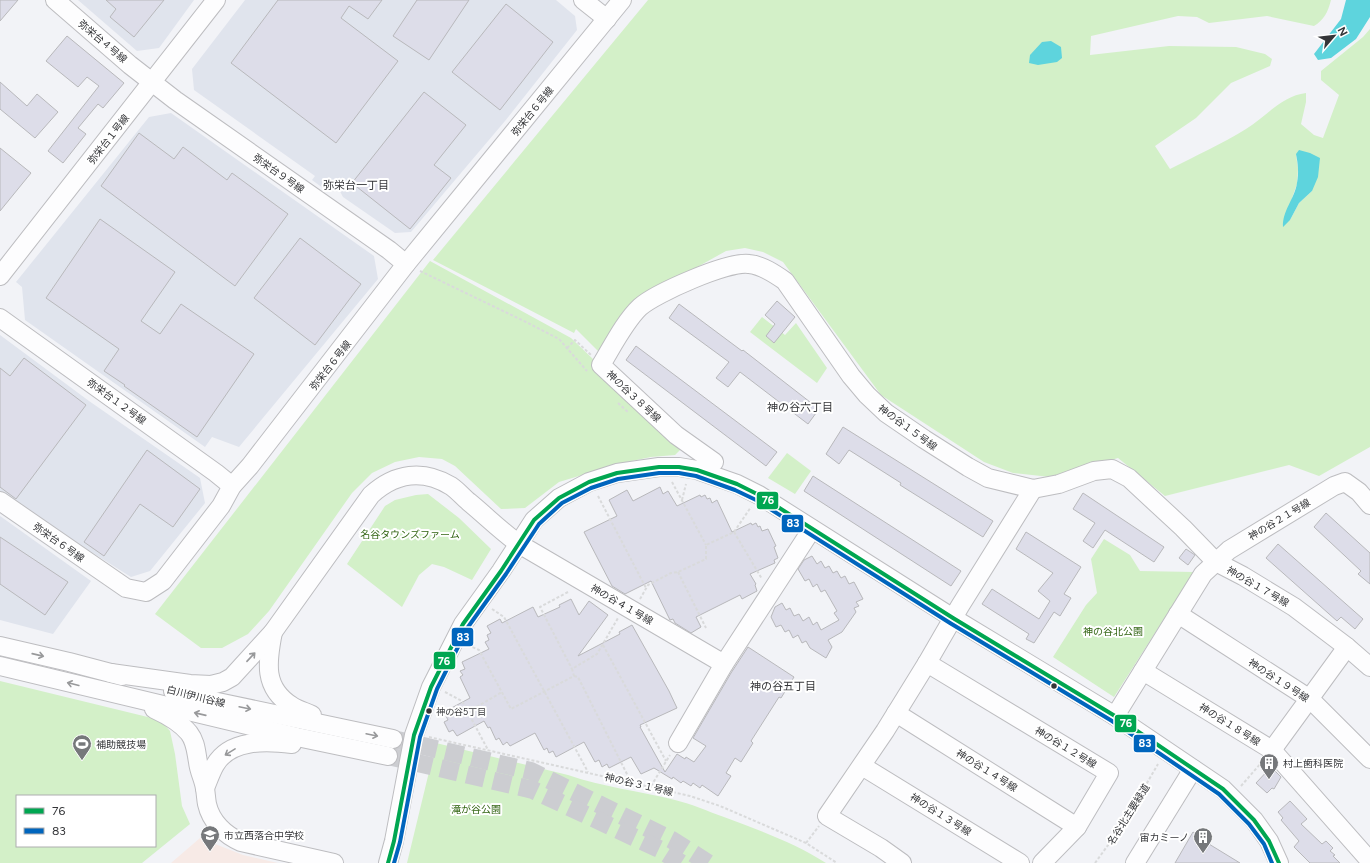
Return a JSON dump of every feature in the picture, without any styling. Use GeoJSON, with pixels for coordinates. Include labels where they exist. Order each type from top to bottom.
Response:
{"type":"FeatureCollection","features":[{"type":"Feature","properties":{"kind":"street","name":"弥栄台４号線"},"geometry":{"type":"LineString","coordinates":[[55,0],[153,82]]}},
{"type":"Feature","properties":{"kind":"street","name":"弥栄台１号線"},"geometry":{"type":"LineString","coordinates":[[0,276],[216,0]]}},
{"type":"Feature","properties":{"kind":"street"},"geometry":{"type":"LineString","coordinates":[[584,0],[607,19]]}},
{"type":"Feature","properties":{"kind":"street","name":"弥栄台６号線"},"geometry":{"type":"LineString","coordinates":[[0,502],[126,588],[146,592],[163,581],[221,506],[232,486],[250,466],[406,264],[622,0]]}},
{"type":"Feature","properties":{"kind":"street","name":"弥栄台９号線"},"geometry":{"type":"LineString","coordinates":[[153,82],[175,100],[389,250],[406,264]]}},
{"type":"Feature","properties":{"kind":"street","name":"神の谷１５号線"},"geometry":{"type":"LineString","coordinates":[[632,316],[641,306],[662,293],[727,267],[749,264],[769,271],[785,281],[851,376],[867,395],[886,413],[968,468],[988,478],[1033,489],[1059,484],[1094,470],[1112,469],[1129,478],[1183,528],[1216,562]]}},
{"type":"Feature","properties":{"kind":"street","name":"神の谷３８号線"},"geometry":{"type":"LineString","coordinates":[[632,316],[595,369],[676,435],[714,462]]}},
{"type":"Feature","properties":{"kind":"street","name":"弥栄台１２号線"},"geometry":{"type":"LineString","coordinates":[[0,318],[216,472],[232,486]]}},
{"type":"Feature","properties":{"kind":"street"},"geometry":{"type":"LineString","coordinates":[[388,863],[394,841],[414,735],[431,687],[463,624],[502,571],[534,520],[559,498],[589,482],[617,473],[659,467],[679,467],[697,470],[737,484],[759,495],[953,618],[1115,716],[1223,789],[1254,820],[1269,841],[1279,863]]}},
{"type":"Feature","properties":{"kind":"street","name":"神の谷４１号線"},"geometry":{"type":"LineString","coordinates":[[111,673],[190,684],[211,685],[223,682],[232,677],[273,632],[371,495],[378,488],[395,479],[418,475],[433,477],[451,486],[506,535],[519,544],[724,664]]}},
{"type":"Feature","properties":{"kind":"street","name":"神の谷２１号線"},"geometry":{"type":"LineString","coordinates":[[1216,562],[1235,546],[1334,486],[1345,482],[1359,492],[1370,505]]}},
{"type":"Feature","properties":{"kind":"street"},"geometry":{"type":"LineString","coordinates":[[902,863],[882,848],[827,816],[862,766],[896,713],[1033,489]]}},
{"type":"Feature","properties":{"kind":"street"},"geometry":{"type":"LineString","coordinates":[[678,743],[724,664],[812,529]]}},
{"type":"Feature","properties":{"kind":"street","name":"神の谷１７号線"},"geometry":{"type":"LineString","coordinates":[[1115,716],[1203,574],[1216,562],[1243,576],[1294,607],[1347,646],[1370,667]]}},
{"type":"Feature","properties":{"kind":"street","name":"神の谷１９号線"},"geometry":{"type":"LineString","coordinates":[[1178,614],[1310,699],[1370,759]]}},
{"type":"Feature","properties":{"kind":"street"},"geometry":{"type":"LineString","coordinates":[[273,632],[269,654],[269,666],[270,681],[276,692],[293,707],[343,729]]}},
{"type":"Feature","properties":{"kind":"street","name":"白川伊川谷線"},"geometry":{"type":"LineString","coordinates":[[0,646],[69,662],[213,701],[393,739]]}},
{"type":"Feature","properties":{"kind":"street"},"geometry":{"type":"LineString","coordinates":[[1272,750],[1347,646]]}},
{"type":"Feature","properties":{"kind":"street","name":"神の谷１２号線"},"geometry":{"type":"LineString","coordinates":[[927,663],[1109,773],[1077,827],[1042,863]]}},
{"type":"Feature","properties":{"kind":"street","name":"白川伊川谷線"},"geometry":{"type":"LineString","coordinates":[[0,666],[364,752],[388,756]]}},
{"type":"Feature","properties":{"kind":"street","name":"神の谷１８号線"},"geometry":{"type":"LineString","coordinates":[[1143,671],[1272,750],[1370,861]]}},
{"type":"Feature","properties":{"kind":"street"},"geometry":{"type":"LineString","coordinates":[[121,695],[167,715],[182,725],[190,734],[195,744],[198,765],[205,788],[207,805],[210,813],[215,822],[232,838],[241,842],[334,863]]}},
{"type":"Feature","properties":{"kind":"street","name":"神の谷１４号線"},"geometry":{"type":"LineString","coordinates":[[896,713],[1077,827]]}},
{"type":"Feature","properties":{"kind":"street"},"geometry":{"type":"LineString","coordinates":[[205,788],[215,764],[231,750],[242,745],[256,743],[282,743],[364,752]]}},
{"type":"Feature","properties":{"kind":"street","name":"神の谷１３号線"},"geometry":{"type":"LineString","coordinates":[[862,766],[1020,863]]}},
{"type":"Feature","properties":{"kind":"street"},"geometry":{"type":"LineString","coordinates":[[1135,863],[1193,768]]}},
{"type":"Feature","properties":{"kind":"path"},"geometry":{"type":"LineString","coordinates":[[406,264],[559,339],[567,348],[595,369]]}},
{"type":"Feature","properties":{"kind":"path"},"geometry":{"type":"LineString","coordinates":[[567,348],[575,340],[595,369]]}},
{"type":"Feature","properties":{"kind":"path"},"geometry":{"type":"LineString","coordinates":[[614,399],[631,414]]}},
{"type":"Feature","properties":{"kind":"path"},"geometry":{"type":"LineString","coordinates":[[640,600],[648,585],[706,559],[706,545],[672,482]]}},
{"type":"Feature","properties":{"kind":"path"},"geometry":{"type":"LineString","coordinates":[[682,501],[686,484]]}},
{"type":"Feature","properties":{"kind":"path"},"geometry":{"type":"LineString","coordinates":[[598,496],[646,588]]}},
{"type":"Feature","properties":{"kind":"path"},"geometry":{"type":"LineString","coordinates":[[706,545],[734,532],[751,508]]}},
{"type":"Feature","properties":{"kind":"path"},"geometry":{"type":"LineString","coordinates":[[734,532],[766,585]]}},
{"type":"Feature","properties":{"kind":"path"},"geometry":{"type":"LineString","coordinates":[[678,572],[706,628]]}},
{"type":"Feature","properties":{"kind":"path"},"geometry":{"type":"LineString","coordinates":[[568,592],[540,607],[572,669],[574,676],[578,678],[631,782]]}},
{"type":"Feature","properties":{"kind":"path"},"geometry":{"type":"LineString","coordinates":[[492,609],[504,617],[588,772]]}},
{"type":"Feature","properties":{"kind":"path"},"geometry":{"type":"LineString","coordinates":[[572,669],[597,654],[619,616]]}},
{"type":"Feature","properties":{"kind":"path"},"geometry":{"type":"LineString","coordinates":[[602,644],[666,761]]}},
{"type":"Feature","properties":{"kind":"path"},"geometry":{"type":"LineString","coordinates":[[468,645],[479,650],[511,709],[574,676]]}},
{"type":"Feature","properties":{"kind":"path"},"geometry":{"type":"LineString","coordinates":[[445,692],[462,701],[488,750]]}},
{"type":"Feature","properties":{"kind":"path"},"geometry":{"type":"LineString","coordinates":[[468,712],[502,692]]}},
{"type":"Feature","properties":{"kind":"path","name":"神の谷３１号線"},"geometry":{"type":"LineString","coordinates":[[430,738],[588,772],[690,796],[720,806],[806,842],[837,863]]}},
{"type":"Feature","properties":{"kind":"path"},"geometry":{"type":"LineString","coordinates":[[650,786],[678,743]]}},
{"type":"Feature","properties":{"kind":"path"},"geometry":{"type":"LineString","coordinates":[[1241,786],[1272,750]]}},
{"type":"Feature","properties":{"kind":"path","name":"名谷北主要緑道"},"geometry":{"type":"LineString","coordinates":[[1095,863],[1122,826],[1158,764]]}},
{"type":"Feature","properties":{"kind":"path"},"geometry":{"type":"LineString","coordinates":[[806,842],[827,816]]}},
{"type":"Feature","properties":{"kind":"shaded area"},"geometry":{"type":"Polygon","coordinates":[[[78,0],[194,0],[159,48],[137,51],[78,0]]]}},
{"type":"Feature","properties":{"kind":"shaded area"},"geometry":{"type":"Polygon","coordinates":[[[245,0],[556,0],[575,16],[577,30],[505,121],[411,232],[395,233],[343,197],[335,182],[327,191],[312,180],[315,176],[194,90],[192,69],[245,0]]]}},
{"type":"Feature","properties":{"kind":"shaded area"},"geometry":{"type":"Polygon","coordinates":[[[171,113],[374,256],[378,279],[239,447],[212,437],[205,447],[25,320],[22,287],[16,282],[149,117],[171,113]]]}},
{"type":"Feature","properties":{"kind":"shaded area"},"geometry":{"type":"Polygon","coordinates":[[[0,335],[89,401],[200,478],[205,503],[150,571],[131,577],[17,505],[0,492],[0,335]]]}},
{"type":"Feature","properties":{"kind":"shaded area"},"geometry":{"type":"Polygon","coordinates":[[[0,516],[91,581],[53,634],[0,620],[0,516]]]}},
{"type":"Feature","properties":{"kind":"shaded area","name":"市立西落合中学校"},"geometry":{"type":"Polygon","coordinates":[[[200,838],[243,855],[278,863],[171,863],[200,838]]]}},
{"type":"Feature","properties":{"kind":"green space"},"geometry":{"type":"Polygon","coordinates":[[[648,0],[1331,0],[1325,15],[1314,26],[1267,16],[1209,23],[1197,17],[1178,16],[1091,36],[1090,55],[1169,46],[1236,47],[1265,54],[1272,59],[1270,66],[1231,83],[1196,118],[1155,146],[1170,169],[1237,134],[1289,98],[1306,93],[1306,102],[1301,124],[1314,135],[1323,138],[1339,95],[1321,80],[1321,71],[1363,37],[1370,29],[1370,447],[1319,476],[1289,465],[1165,496],[1118,458],[1050,477],[1013,473],[984,462],[881,395],[783,262],[763,252],[745,248],[726,251],[638,300],[601,354],[576,329],[574,333],[433,260],[648,0]],[[1296,154],[1298,169],[1297,184],[1291,201],[1290,220],[1299,203],[1312,191],[1296,154]]]}},
{"type":"Feature","properties":{"kind":"green space"},"geometry":{"type":"Polygon","coordinates":[[[430,261],[571,338],[684,446],[675,455],[651,457],[622,463],[559,482],[525,508],[501,509],[455,466],[442,459],[419,457],[395,462],[372,473],[352,493],[269,611],[248,634],[222,648],[201,648],[155,614],[430,261]]]}},
{"type":"Feature","properties":{"kind":"green space"},"geometry":{"type":"Polygon","coordinates":[[[762,317],[785,335],[796,323],[827,368],[817,383],[750,332],[762,317]]]}},
{"type":"Feature","properties":{"kind":"green space"},"geometry":{"type":"Polygon","coordinates":[[[787,453],[811,471],[795,494],[768,478],[787,453]]]}},
{"type":"Feature","properties":{"kind":"green space","name":"名谷タウンズファーム"},"geometry":{"type":"Polygon","coordinates":[[[428,494],[459,518],[491,549],[472,580],[444,567],[432,564],[419,575],[402,607],[347,564],[385,506],[395,500],[428,494]]]}},
{"type":"Feature","properties":{"kind":"green space","name":"神の谷北公園"},"geometry":{"type":"Polygon","coordinates":[[[1104,539],[1130,555],[1140,571],[1194,572],[1114,697],[1053,657],[1086,605],[1097,593],[1091,559],[1104,539]]]}},
{"type":"Feature","properties":{"kind":"green space","name":"補助競技場"},"geometry":{"type":"Polygon","coordinates":[[[0,681],[160,720],[170,731],[175,754],[182,806],[190,824],[142,863],[0,863],[0,681]]]}},
{"type":"Feature","properties":{"kind":"green space","name":"滝が谷公園"},"geometry":{"type":"Polygon","coordinates":[[[436,743],[568,775],[594,783],[662,797],[687,804],[776,837],[802,849],[826,863],[407,863],[436,743]]]}},
{"type":"Feature","properties":{"kind":"water"},"geometry":{"type":"Polygon","coordinates":[[[1346,0],[1370,0],[1370,17],[1356,39],[1331,58],[1318,60],[1314,54],[1341,19],[1346,0]]]}},
{"type":"Feature","properties":{"kind":"water"},"geometry":{"type":"Polygon","coordinates":[[[1051,41],[1061,47],[1062,58],[1057,62],[1038,65],[1029,63],[1030,55],[1042,42],[1051,41]]]}},
{"type":"Feature","properties":{"kind":"water"},"geometry":{"type":"Polygon","coordinates":[[[1299,150],[1320,158],[1318,177],[1312,191],[1299,203],[1290,220],[1283,227],[1284,215],[1296,189],[1298,168],[1296,154],[1299,150]]]}},
{"type":"Feature","properties":{"kind":"building"},"geometry":{"type":"Polygon","coordinates":[[[0,0],[18,0],[0,21],[0,0]]]}},
{"type":"Feature","properties":{"kind":"building"},"geometry":{"type":"Polygon","coordinates":[[[106,0],[164,0],[134,37],[110,17],[116,9],[106,0]]]}},
{"type":"Feature","properties":{"kind":"building"},"geometry":{"type":"Polygon","coordinates":[[[278,0],[382,0],[368,19],[349,6],[341,18],[398,61],[336,143],[231,63],[278,0]]]}},
{"type":"Feature","properties":{"kind":"building"},"geometry":{"type":"Polygon","coordinates":[[[417,0],[469,0],[429,60],[393,36],[417,0]]]}},
{"type":"Feature","properties":{"kind":"building"},"geometry":{"type":"Polygon","coordinates":[[[506,4],[553,42],[500,110],[452,72],[506,4]]]}},
{"type":"Feature","properties":{"kind":"building"},"geometry":{"type":"Polygon","coordinates":[[[67,36],[124,83],[103,108],[98,104],[78,128],[86,134],[63,163],[48,151],[99,86],[87,77],[78,87],[46,61],[67,36]]]}},
{"type":"Feature","properties":{"kind":"building"},"geometry":{"type":"Polygon","coordinates":[[[0,82],[27,106],[37,94],[58,112],[35,138],[0,109],[0,82]]]}},
{"type":"Feature","properties":{"kind":"building"},"geometry":{"type":"Polygon","coordinates":[[[424,92],[466,125],[434,165],[451,178],[410,229],[352,183],[424,92]]]}},
{"type":"Feature","properties":{"kind":"building"},"geometry":{"type":"Polygon","coordinates":[[[139,133],[174,159],[183,147],[227,180],[232,173],[288,214],[235,286],[101,186],[139,133]]]}},
{"type":"Feature","properties":{"kind":"building"},"geometry":{"type":"Polygon","coordinates":[[[0,148],[31,173],[0,211],[0,148]]]}},
{"type":"Feature","properties":{"kind":"building"},"geometry":{"type":"Polygon","coordinates":[[[100,219],[175,272],[141,321],[160,334],[181,304],[254,354],[197,437],[104,371],[119,349],[46,298],[100,219]]]}},
{"type":"Feature","properties":{"kind":"building"},"geometry":{"type":"Polygon","coordinates":[[[300,238],[361,284],[315,345],[254,298],[300,238]]]}},
{"type":"Feature","properties":{"kind":"building"},"geometry":{"type":"Polygon","coordinates":[[[777,301],[795,317],[774,343],[766,336],[775,324],[765,315],[777,301]]]}},
{"type":"Feature","properties":{"kind":"building"},"geometry":{"type":"Polygon","coordinates":[[[679,304],[742,351],[743,350],[819,409],[808,424],[740,372],[728,387],[716,378],[729,362],[669,318],[679,304]]]}},
{"type":"Feature","properties":{"kind":"building"},"geometry":{"type":"Polygon","coordinates":[[[636,346],[777,452],[766,466],[626,360],[636,346]]]}},
{"type":"Feature","properties":{"kind":"building"},"geometry":{"type":"Polygon","coordinates":[[[24,358],[86,405],[16,499],[0,487],[0,368],[10,376],[24,358]]]}},
{"type":"Feature","properties":{"kind":"building"},"geometry":{"type":"Polygon","coordinates":[[[843,427],[993,521],[983,537],[900,485],[901,483],[849,450],[839,464],[826,454],[843,427]]]}},
{"type":"Feature","properties":{"kind":"building"},"geometry":{"type":"Polygon","coordinates":[[[147,450],[200,489],[173,527],[140,504],[104,556],[84,542],[147,450]]]}},
{"type":"Feature","properties":{"kind":"building"},"geometry":{"type":"Polygon","coordinates":[[[813,476],[961,571],[951,586],[804,491],[813,476]]]}},
{"type":"Feature","properties":{"kind":"building"},"geometry":{"type":"Polygon","coordinates":[[[660,487],[663,494],[668,491],[677,506],[700,495],[701,497],[705,495],[707,499],[710,498],[712,503],[717,500],[732,532],[751,523],[752,525],[756,523],[758,527],[760,526],[762,531],[768,529],[776,546],[774,547],[778,558],[774,560],[775,563],[750,574],[756,584],[757,591],[742,599],[740,595],[696,617],[701,627],[691,633],[675,623],[673,619],[670,620],[651,581],[625,594],[612,586],[584,532],[617,516],[609,500],[627,490],[633,501],[660,487]]]}},
{"type":"Feature","properties":{"kind":"building"},"geometry":{"type":"Polygon","coordinates":[[[1083,493],[1164,547],[1154,562],[1105,530],[1093,548],[1083,541],[1095,523],[1073,509],[1083,493]]]}},
{"type":"Feature","properties":{"kind":"building"},"geometry":{"type":"Polygon","coordinates":[[[1326,513],[1370,553],[1370,584],[1358,574],[1361,571],[1314,527],[1326,513]]]}},
{"type":"Feature","properties":{"kind":"building"},"geometry":{"type":"Polygon","coordinates":[[[1026,532],[1081,567],[1064,594],[1071,598],[1060,616],[1054,612],[1034,643],[1026,639],[1029,634],[982,604],[992,589],[1039,619],[1050,601],[1038,591],[1053,573],[1016,549],[1026,532]]]}},
{"type":"Feature","properties":{"kind":"building"},"geometry":{"type":"Polygon","coordinates":[[[0,537],[68,582],[45,615],[0,584],[0,537]]]}},
{"type":"Feature","properties":{"kind":"building"},"geometry":{"type":"Polygon","coordinates":[[[1278,544],[1363,619],[1355,629],[1341,617],[1337,621],[1266,558],[1278,544]]]}},
{"type":"Feature","properties":{"kind":"building"},"geometry":{"type":"Polygon","coordinates":[[[1186,549],[1195,555],[1188,565],[1179,558],[1186,549]]]}},
{"type":"Feature","properties":{"kind":"building"},"geometry":{"type":"Polygon","coordinates":[[[812,556],[817,564],[821,561],[825,568],[829,566],[833,573],[837,571],[841,578],[845,576],[849,584],[854,582],[863,599],[856,602],[859,606],[854,608],[856,612],[842,632],[828,640],[832,647],[826,658],[810,648],[806,641],[802,643],[798,635],[793,638],[789,630],[785,632],[781,625],[776,627],[771,617],[775,607],[782,603],[786,610],[790,608],[794,616],[799,614],[803,621],[809,617],[813,625],[817,622],[821,630],[839,620],[834,613],[837,611],[825,590],[821,592],[817,584],[813,587],[809,579],[805,581],[798,569],[804,560],[812,556]]]}},
{"type":"Feature","properties":{"kind":"building"},"geometry":{"type":"Polygon","coordinates":[[[571,599],[579,615],[589,601],[608,615],[578,656],[620,634],[619,632],[632,625],[669,691],[677,708],[640,725],[665,772],[677,754],[694,762],[706,746],[693,738],[748,647],[794,677],[781,698],[779,697],[751,741],[753,743],[741,762],[735,758],[726,773],[731,776],[718,796],[702,785],[700,788],[693,783],[691,786],[683,781],[681,783],[673,777],[672,779],[654,768],[641,774],[631,757],[609,768],[607,764],[602,767],[599,760],[595,762],[584,742],[556,757],[553,751],[549,753],[547,748],[544,750],[535,733],[510,746],[507,742],[503,745],[499,738],[496,740],[490,727],[488,728],[484,721],[457,736],[453,730],[449,732],[444,722],[448,720],[444,712],[470,698],[460,677],[463,675],[460,671],[465,669],[462,662],[489,649],[485,642],[489,640],[487,635],[491,633],[487,626],[500,619],[502,623],[533,607],[538,617],[560,607],[559,605],[571,599]]]}},
{"type":"Feature","properties":{"kind":"building","name":"村上歯科医院"},"geometry":{"type":"Polygon","coordinates":[[[1271,767],[1281,777],[1274,789],[1272,788],[1267,793],[1256,783],[1271,767]]]}},
{"type":"Feature","properties":{"kind":"building"},"geometry":{"type":"Polygon","coordinates":[[[1290,801],[1307,819],[1301,824],[1322,844],[1326,841],[1333,848],[1330,851],[1335,855],[1333,856],[1340,863],[1310,863],[1294,847],[1299,841],[1281,820],[1283,818],[1278,812],[1290,801]]]}},
{"type":"Feature","properties":{"kind":"building","name":"宙カミーノ"},"geometry":{"type":"Polygon","coordinates":[[[1193,832],[1205,840],[1204,841],[1240,863],[1175,863],[1193,832]]]}},
{"type":"Feature","properties":{"kind":"tunnel"},"geometry":{"type":"LineString","coordinates":[[393,739],[531,771],[672,840],[708,863]]}},
{"type":"Feature","properties":{"kind":"tunnel"},"geometry":{"type":"LineString","coordinates":[[388,756],[533,790],[659,849],[681,863]]}},
{"type":"Feature","properties":{"kind":"transit line","name":"76"},"geometry":{"type":"LineString","coordinates":[[388,863],[394,841],[414,735],[431,687],[463,624],[501,571],[534,520],[559,498],[589,482],[617,473],[659,467],[679,467],[697,470],[737,484],[759,495],[953,618],[1115,716],[1223,789],[1254,820],[1269,841],[1279,863]]}},
{"type":"Feature","properties":{"kind":"transit line","name":"83"},"geometry":{"type":"LineString","coordinates":[[394,863],[400,842],[420,737],[437,689],[468,627],[506,574],[539,524],[562,503],[591,488],[618,479],[659,473],[679,473],[696,476],[735,490],[756,500],[950,623],[1112,721],[1219,794],[1249,824],[1264,844],[1272,863]]}},
{"type":"Feature","properties":{"kind":"place","name":"神の谷5丁目"},"geometry":{"type":"Point","coordinates":[429,711]}},
{"type":"Feature","properties":{"kind":"place","name":"補助競技場"},"geometry":{"type":"Point","coordinates":[82,761]}},
{"type":"Feature","properties":{"kind":"place","name":"村上歯科医院"},"geometry":{"type":"Point","coordinates":[1269,780]}},
{"type":"Feature","properties":{"kind":"place","name":"市立西落合中学校"},"geometry":{"type":"Point","coordinates":[210,852]}},
{"type":"Feature","properties":{"kind":"place","name":"宙カミーノ"},"geometry":{"type":"Point","coordinates":[1203,854]}},
{"type":"Feature","properties":{"kind":"district","name":"弥栄台一丁目"},"geometry":{"type":"Point","coordinates":[356,185]}},
{"type":"Feature","properties":{"kind":"district","name":"神の谷六丁目"},"geometry":{"type":"Point","coordinates":[800,407]}},
{"type":"Feature","properties":{"kind":"district","name":"神の谷五丁目"},"geometry":{"type":"Point","coordinates":[783,686]}}]}
